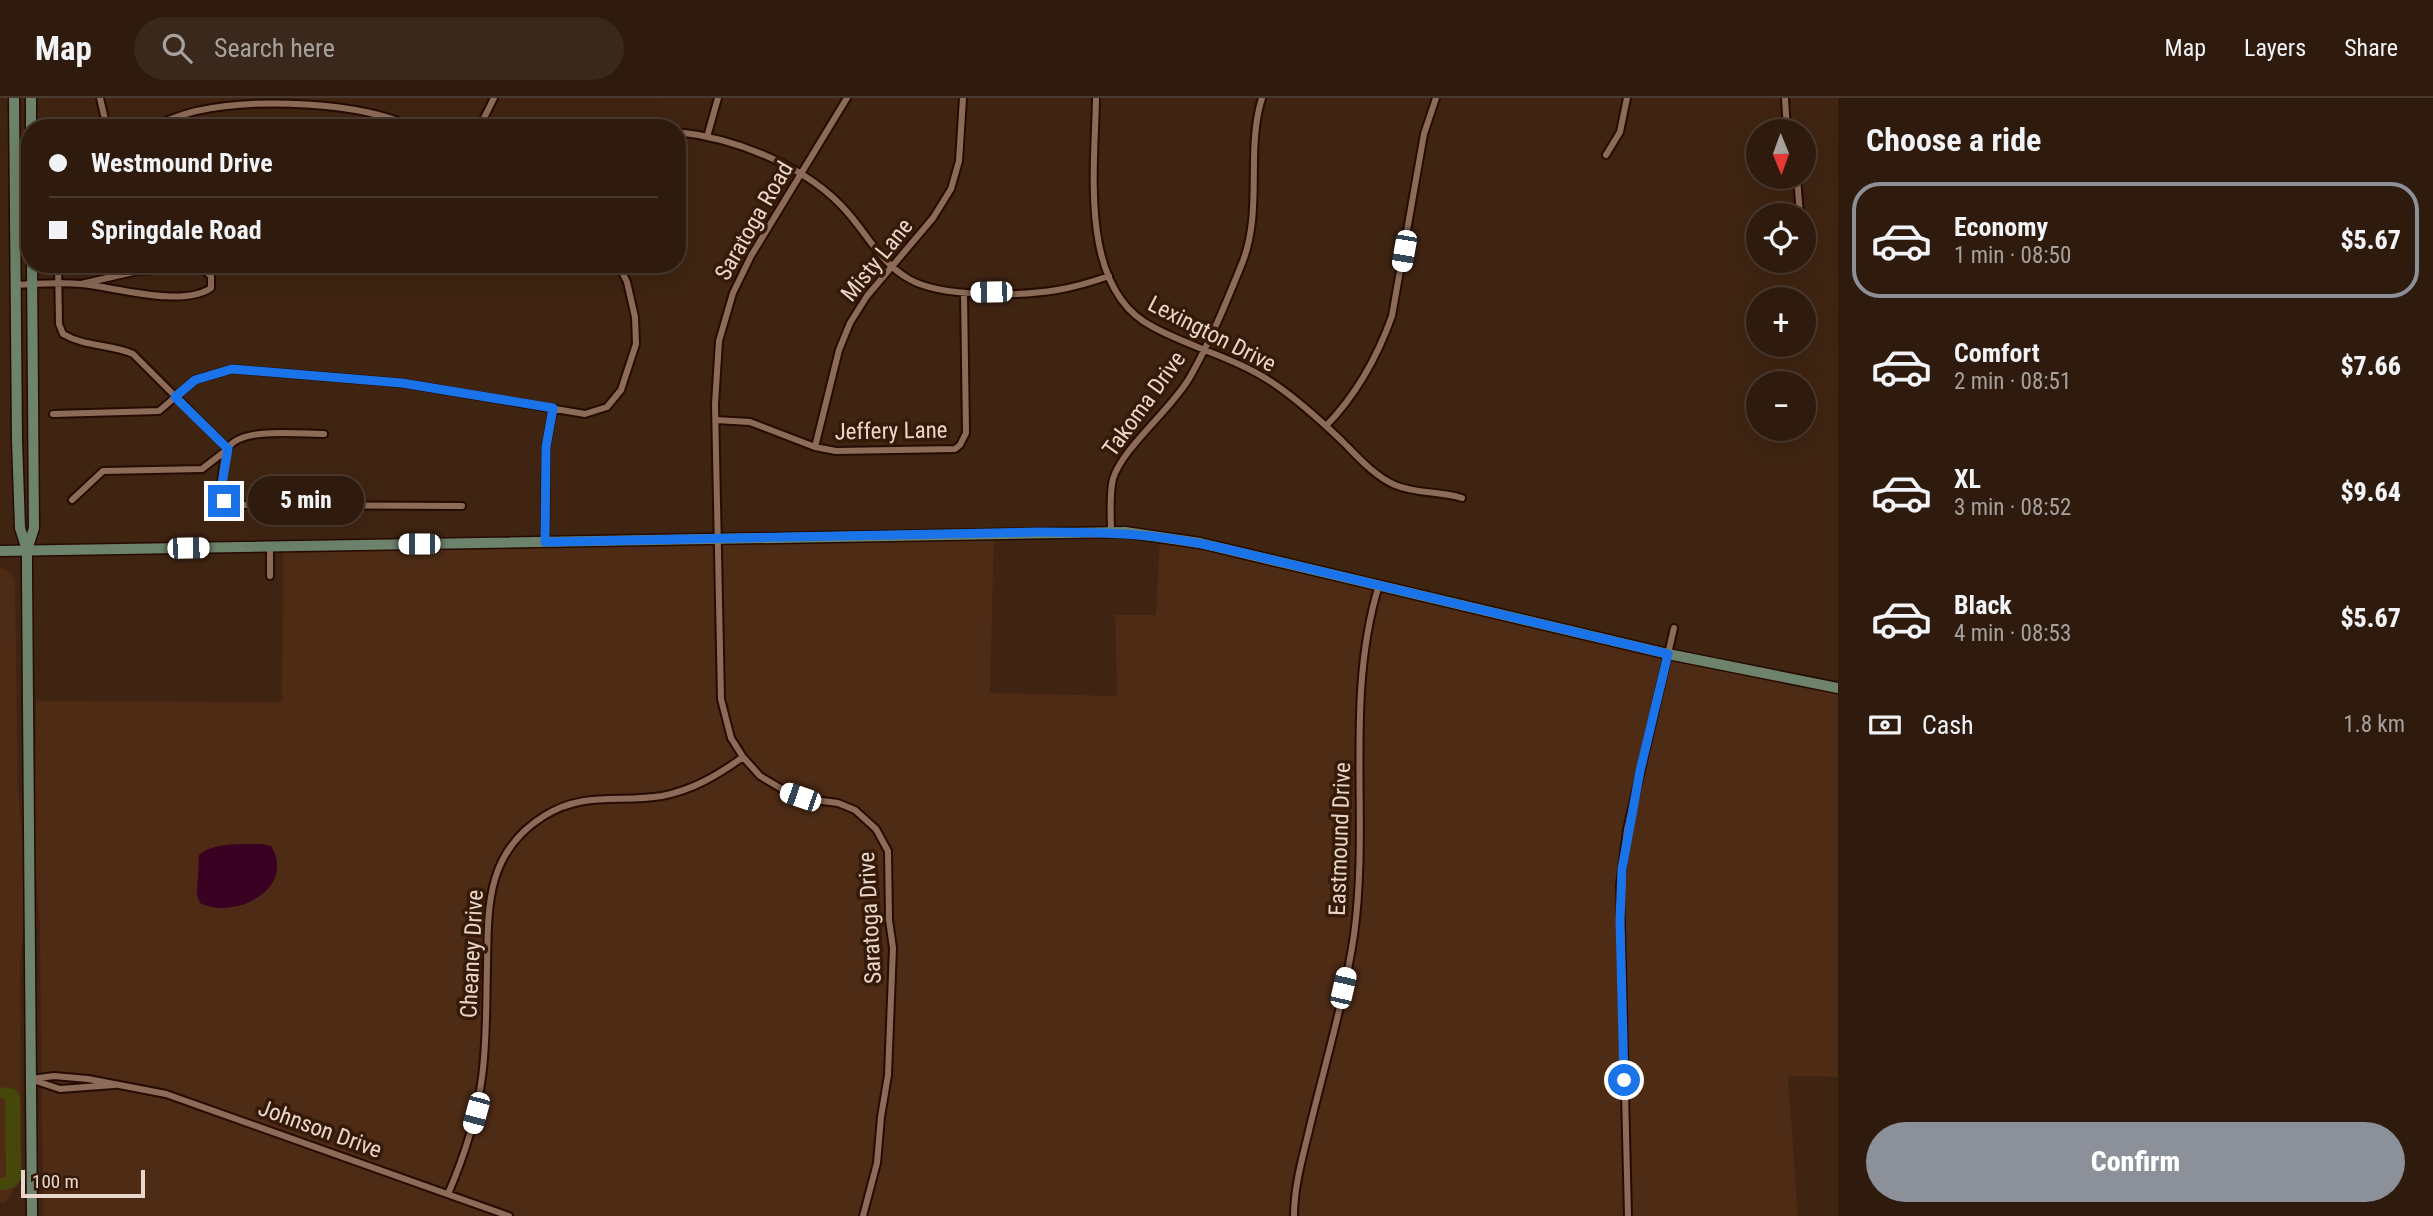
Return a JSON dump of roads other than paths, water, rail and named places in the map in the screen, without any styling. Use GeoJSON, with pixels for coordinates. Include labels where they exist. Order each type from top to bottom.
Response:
{"type":"FeatureCollection","features":[{"type":"Feature","properties":{"kind":"main road"},"geometry":{"type":"LineString","coordinates":[[14,98],[15,372],[20,528],[27,551],[32,1216]]}},
{"type":"Feature","properties":{"kind":"main road"},"geometry":{"type":"LineString","coordinates":[[31,98],[31,119]]}},
{"type":"Feature","properties":{"kind":"main road"},"geometry":{"type":"LineString","coordinates":[[27,551],[34,528],[32,273]]}},
{"type":"Feature","properties":{"kind":"main road"},"geometry":{"type":"LineString","coordinates":[[0,551],[1111,532],[1200,543],[1668,654],[1838,688]]}},
{"type":"Feature","properties":{"kind":"street"},"geometry":{"type":"LineString","coordinates":[[100,98],[105,119]]}},
{"type":"Feature","properties":{"kind":"street"},"geometry":{"type":"LineString","coordinates":[[484,119],[494,98]]}},
{"type":"Feature","properties":{"kind":"street"},"geometry":{"type":"LineString","coordinates":[[707,137],[718,98]]}},
{"type":"Feature","properties":{"kind":"street","name":"Saratoga Road"},"geometry":{"type":"LineString","coordinates":[[718,539],[716,364],[726,312],[751,256],[847,98]]}},
{"type":"Feature","properties":{"kind":"street","name":"Misty Lane"},"geometry":{"type":"LineString","coordinates":[[815,447],[845,334],[857,311],[933,218],[951,189],[959,161],[963,98]]}},
{"type":"Feature","properties":{"kind":"street","name":"Lexington Drive"},"geometry":{"type":"LineString","coordinates":[[1096,98],[1094,216],[1101,254],[1109,276],[1117,293],[1135,316],[1155,328],[1263,377],[1293,398],[1367,465],[1394,485],[1462,498]]}},
{"type":"Feature","properties":{"kind":"street","name":"Takoma Drive"},"geometry":{"type":"LineString","coordinates":[[1111,532],[1112,486],[1115,474],[1126,456],[1184,387],[1204,349],[1248,249],[1254,213],[1256,128],[1262,98]]}},
{"type":"Feature","properties":{"kind":"street"},"geometry":{"type":"LineString","coordinates":[[1326,426],[1364,378],[1392,316],[1424,134],[1436,98]]}},
{"type":"Feature","properties":{"kind":"street"},"geometry":{"type":"LineString","coordinates":[[1606,155],[1618,138],[1627,98]]}},
{"type":"Feature","properties":{"kind":"street"},"geometry":{"type":"LineString","coordinates":[[1785,98],[1786,119]]}},
{"type":"Feature","properties":{"kind":"street"},"geometry":{"type":"LineString","coordinates":[[170,119],[207,108],[273,104],[354,108],[394,119]]}},
{"type":"Feature","properties":{"kind":"street"},"geometry":{"type":"LineString","coordinates":[[686,134],[736,144],[764,155],[800,175],[843,207],[879,256],[912,281],[927,288],[964,293],[1046,292],[1109,276]]}},
{"type":"Feature","properties":{"kind":"street"},"geometry":{"type":"LineString","coordinates":[[14,159],[21,159]]}},
{"type":"Feature","properties":{"kind":"street"},"geometry":{"type":"LineString","coordinates":[[58,273],[59,324],[63,334],[85,344],[119,348],[133,354],[228,449]]}},
{"type":"Feature","properties":{"kind":"street"},"geometry":{"type":"LineString","coordinates":[[81,284],[129,273]]}},
{"type":"Feature","properties":{"kind":"street"},"geometry":{"type":"LineString","coordinates":[[15,285],[81,284],[137,295],[201,295],[211,288],[211,276],[208,273]]}},
{"type":"Feature","properties":{"kind":"street"},"geometry":{"type":"LineString","coordinates":[[53,414],[159,411],[195,380],[232,369],[402,383],[585,414],[607,407],[621,390],[636,344],[635,317],[622,273]]}},
{"type":"Feature","properties":{"kind":"street","name":"Jeffery Lane"},"geometry":{"type":"LineString","coordinates":[[716,420],[750,422],[815,447],[850,453],[947,451],[960,445],[966,433],[964,293]]}},
{"type":"Feature","properties":{"kind":"street"},"geometry":{"type":"LineString","coordinates":[[15,372],[33,372]]}},
{"type":"Feature","properties":{"kind":"street"},"geometry":{"type":"LineString","coordinates":[[545,542],[546,447],[553,408]]}},
{"type":"Feature","properties":{"kind":"street"},"geometry":{"type":"LineString","coordinates":[[72,500],[103,471],[202,469],[228,449],[236,439],[256,434],[324,434]]}},
{"type":"Feature","properties":{"kind":"street"},"geometry":{"type":"LineString","coordinates":[[228,449],[220,495],[227,505],[462,506]]}},
{"type":"Feature","properties":{"kind":"street","name":"Saratoga Drive"},"geometry":{"type":"LineString","coordinates":[[718,539],[721,699],[728,730],[743,757],[760,776],[787,792],[807,799],[838,803],[855,810],[876,829],[888,851],[892,948],[888,1075],[877,1163],[863,1216]]}},
{"type":"Feature","properties":{"kind":"street"},"geometry":{"type":"LineString","coordinates":[[270,546],[270,576]]}},
{"type":"Feature","properties":{"kind":"street","name":"Eastmound Drive"},"geometry":{"type":"LineString","coordinates":[[1294,1216],[1300,1167],[1354,931],[1361,857],[1361,679],[1371,614],[1379,585]]}},
{"type":"Feature","properties":{"kind":"street"},"geometry":{"type":"LineString","coordinates":[[1628,1216],[1620,885],[1628,830],[1674,628]]}},
{"type":"Feature","properties":{"kind":"street","name":"Cheaney Drive"},"geometry":{"type":"LineString","coordinates":[[449,1194],[469,1137],[482,1080],[488,908],[494,878],[508,850],[533,823],[564,806],[598,798],[646,798],[680,792],[706,781],[743,757]]}},
{"type":"Feature","properties":{"kind":"street","name":"Johnson Drive"},"geometry":{"type":"LineString","coordinates":[[32,1079],[60,1089],[116,1084]]}},
{"type":"Feature","properties":{"kind":"street","name":"Johnson Drive"},"geometry":{"type":"LineString","coordinates":[[32,1079],[88,1079],[144,1088],[184,1099],[509,1216]]}}]}
